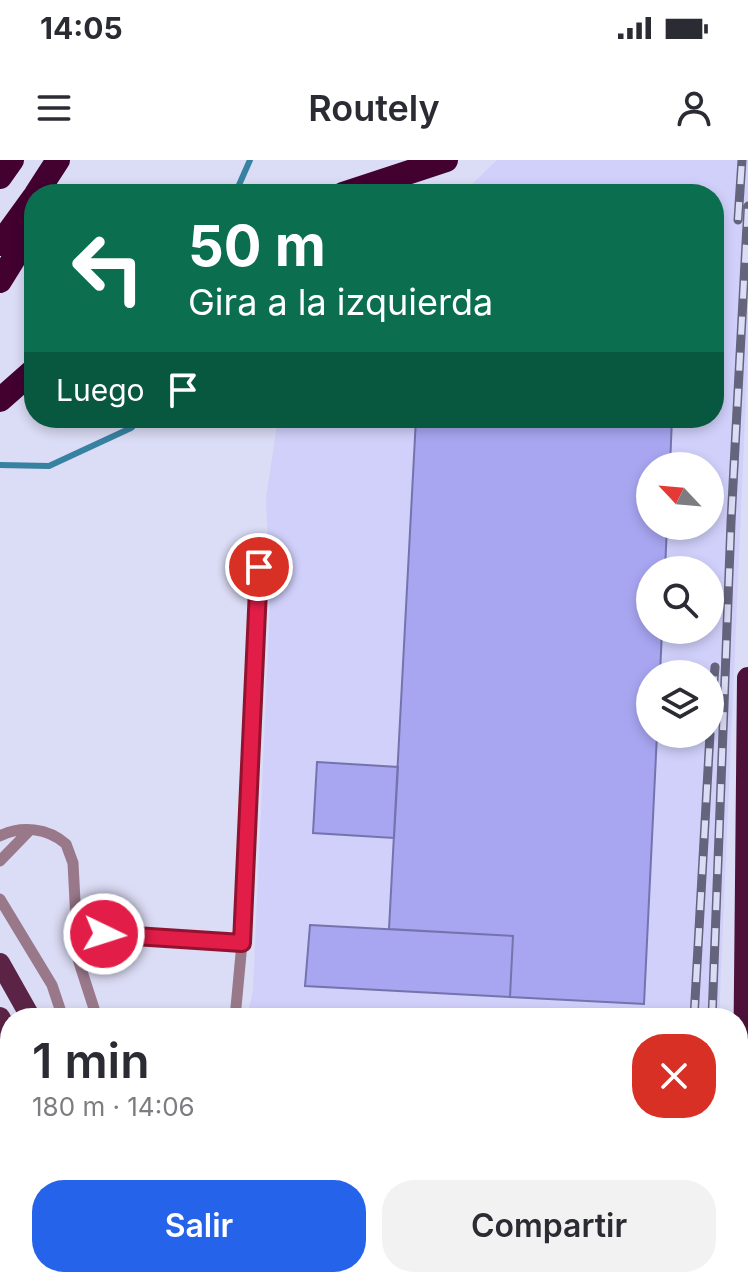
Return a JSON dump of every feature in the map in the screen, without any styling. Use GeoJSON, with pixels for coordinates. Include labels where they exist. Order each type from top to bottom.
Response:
{"type":"FeatureCollection","features":[{"type":"Feature","properties":{"kind":"highway"},"geometry":{"type":"LineString","coordinates":[[0,177],[12,160]]}},
{"type":"Feature","properties":{"kind":"highway"},"geometry":{"type":"LineString","coordinates":[[42,184],[58,160]]}},
{"type":"Feature","properties":{"kind":"highway"},"geometry":{"type":"LineString","coordinates":[[60,184],[75,160]]}},
{"type":"Feature","properties":{"kind":"highway"},"geometry":{"type":"LineString","coordinates":[[373,184],[446,160]]}},
{"type":"Feature","properties":{"kind":"highway"},"geometry":{"type":"LineString","coordinates":[[0,244],[24,210]]}},
{"type":"Feature","properties":{"kind":"highway"},"geometry":{"type":"LineString","coordinates":[[0,281],[24,242]]}},
{"type":"Feature","properties":{"kind":"highway"},"geometry":{"type":"LineString","coordinates":[[0,400],[24,379]]}},
{"type":"Feature","properties":{"kind":"highway"},"geometry":{"type":"LineString","coordinates":[[745,1008],[748,678]]}},
{"type":"Feature","properties":{"kind":"main road"},"geometry":{"type":"LineString","coordinates":[[0,963],[25,1008]]}},
{"type":"Feature","properties":{"kind":"lane"},"geometry":{"type":"LineString","coordinates":[[236,1008],[242,943],[259,567]]}},
{"type":"Feature","properties":{"kind":"lane"},"geometry":{"type":"LineString","coordinates":[[0,861],[30,830]]}},
{"type":"Feature","properties":{"kind":"lane"},"geometry":{"type":"LineString","coordinates":[[0,836],[30,830],[49,833],[66,844],[73,863],[74,914],[83,983],[93,1008]]}},
{"type":"Feature","properties":{"kind":"lane"},"geometry":{"type":"LineString","coordinates":[[0,899],[52,985],[60,1008]]}},
{"type":"Feature","properties":{"kind":"lane"},"geometry":{"type":"LineString","coordinates":[[74,914],[85,928],[104,934],[242,943]]}},
{"type":"Feature","properties":{"kind":"shaded area"},"geometry":{"type":"Polygon","coordinates":[[[497,160],[748,160],[748,350],[719,1008],[249,1008],[253,991],[270,603],[266,498],[276,428],[724,428],[724,184],[472,184],[497,160]]]}},
{"type":"Feature","properties":{"kind":"building"},"geometry":{"type":"Polygon","coordinates":[[[415,428],[672,428],[671,452],[636,452],[636,540],[666,540],[666,556],[636,556],[636,644],[661,644],[661,660],[636,660],[636,748],[656,748],[644,1004],[510,997],[513,936],[389,929],[415,428]]]}},
{"type":"Feature","properties":{"kind":"building"},"geometry":{"type":"Polygon","coordinates":[[[317,762],[398,767],[394,838],[313,833],[317,762]]]}},
{"type":"Feature","properties":{"kind":"building"},"geometry":{"type":"Polygon","coordinates":[[[310,925],[513,936],[510,997],[305,986],[310,925]]]}},
{"type":"Feature","properties":{"kind":"waterway"},"geometry":{"type":"LineString","coordinates":[[239,184],[250,160]]}},
{"type":"Feature","properties":{"kind":"waterway"},"geometry":{"type":"LineString","coordinates":[[0,465],[49,466],[131,428]]}},
{"type":"Feature","properties":{"kind":"railway"},"geometry":{"type":"LineString","coordinates":[[738,220],[742,160]]}},
{"type":"Feature","properties":{"kind":"railway"},"geometry":{"type":"LineString","coordinates":[[712,1008],[731,522],[748,206]]}},
{"type":"Feature","properties":{"kind":"railway"},"geometry":{"type":"LineString","coordinates":[[695,1008],[709,748]]}},
{"type":"Feature","properties":{"kind":"route"},"geometry":{"type":"LineString","coordinates":[[104,934],[242,943],[259,567]]}}]}
